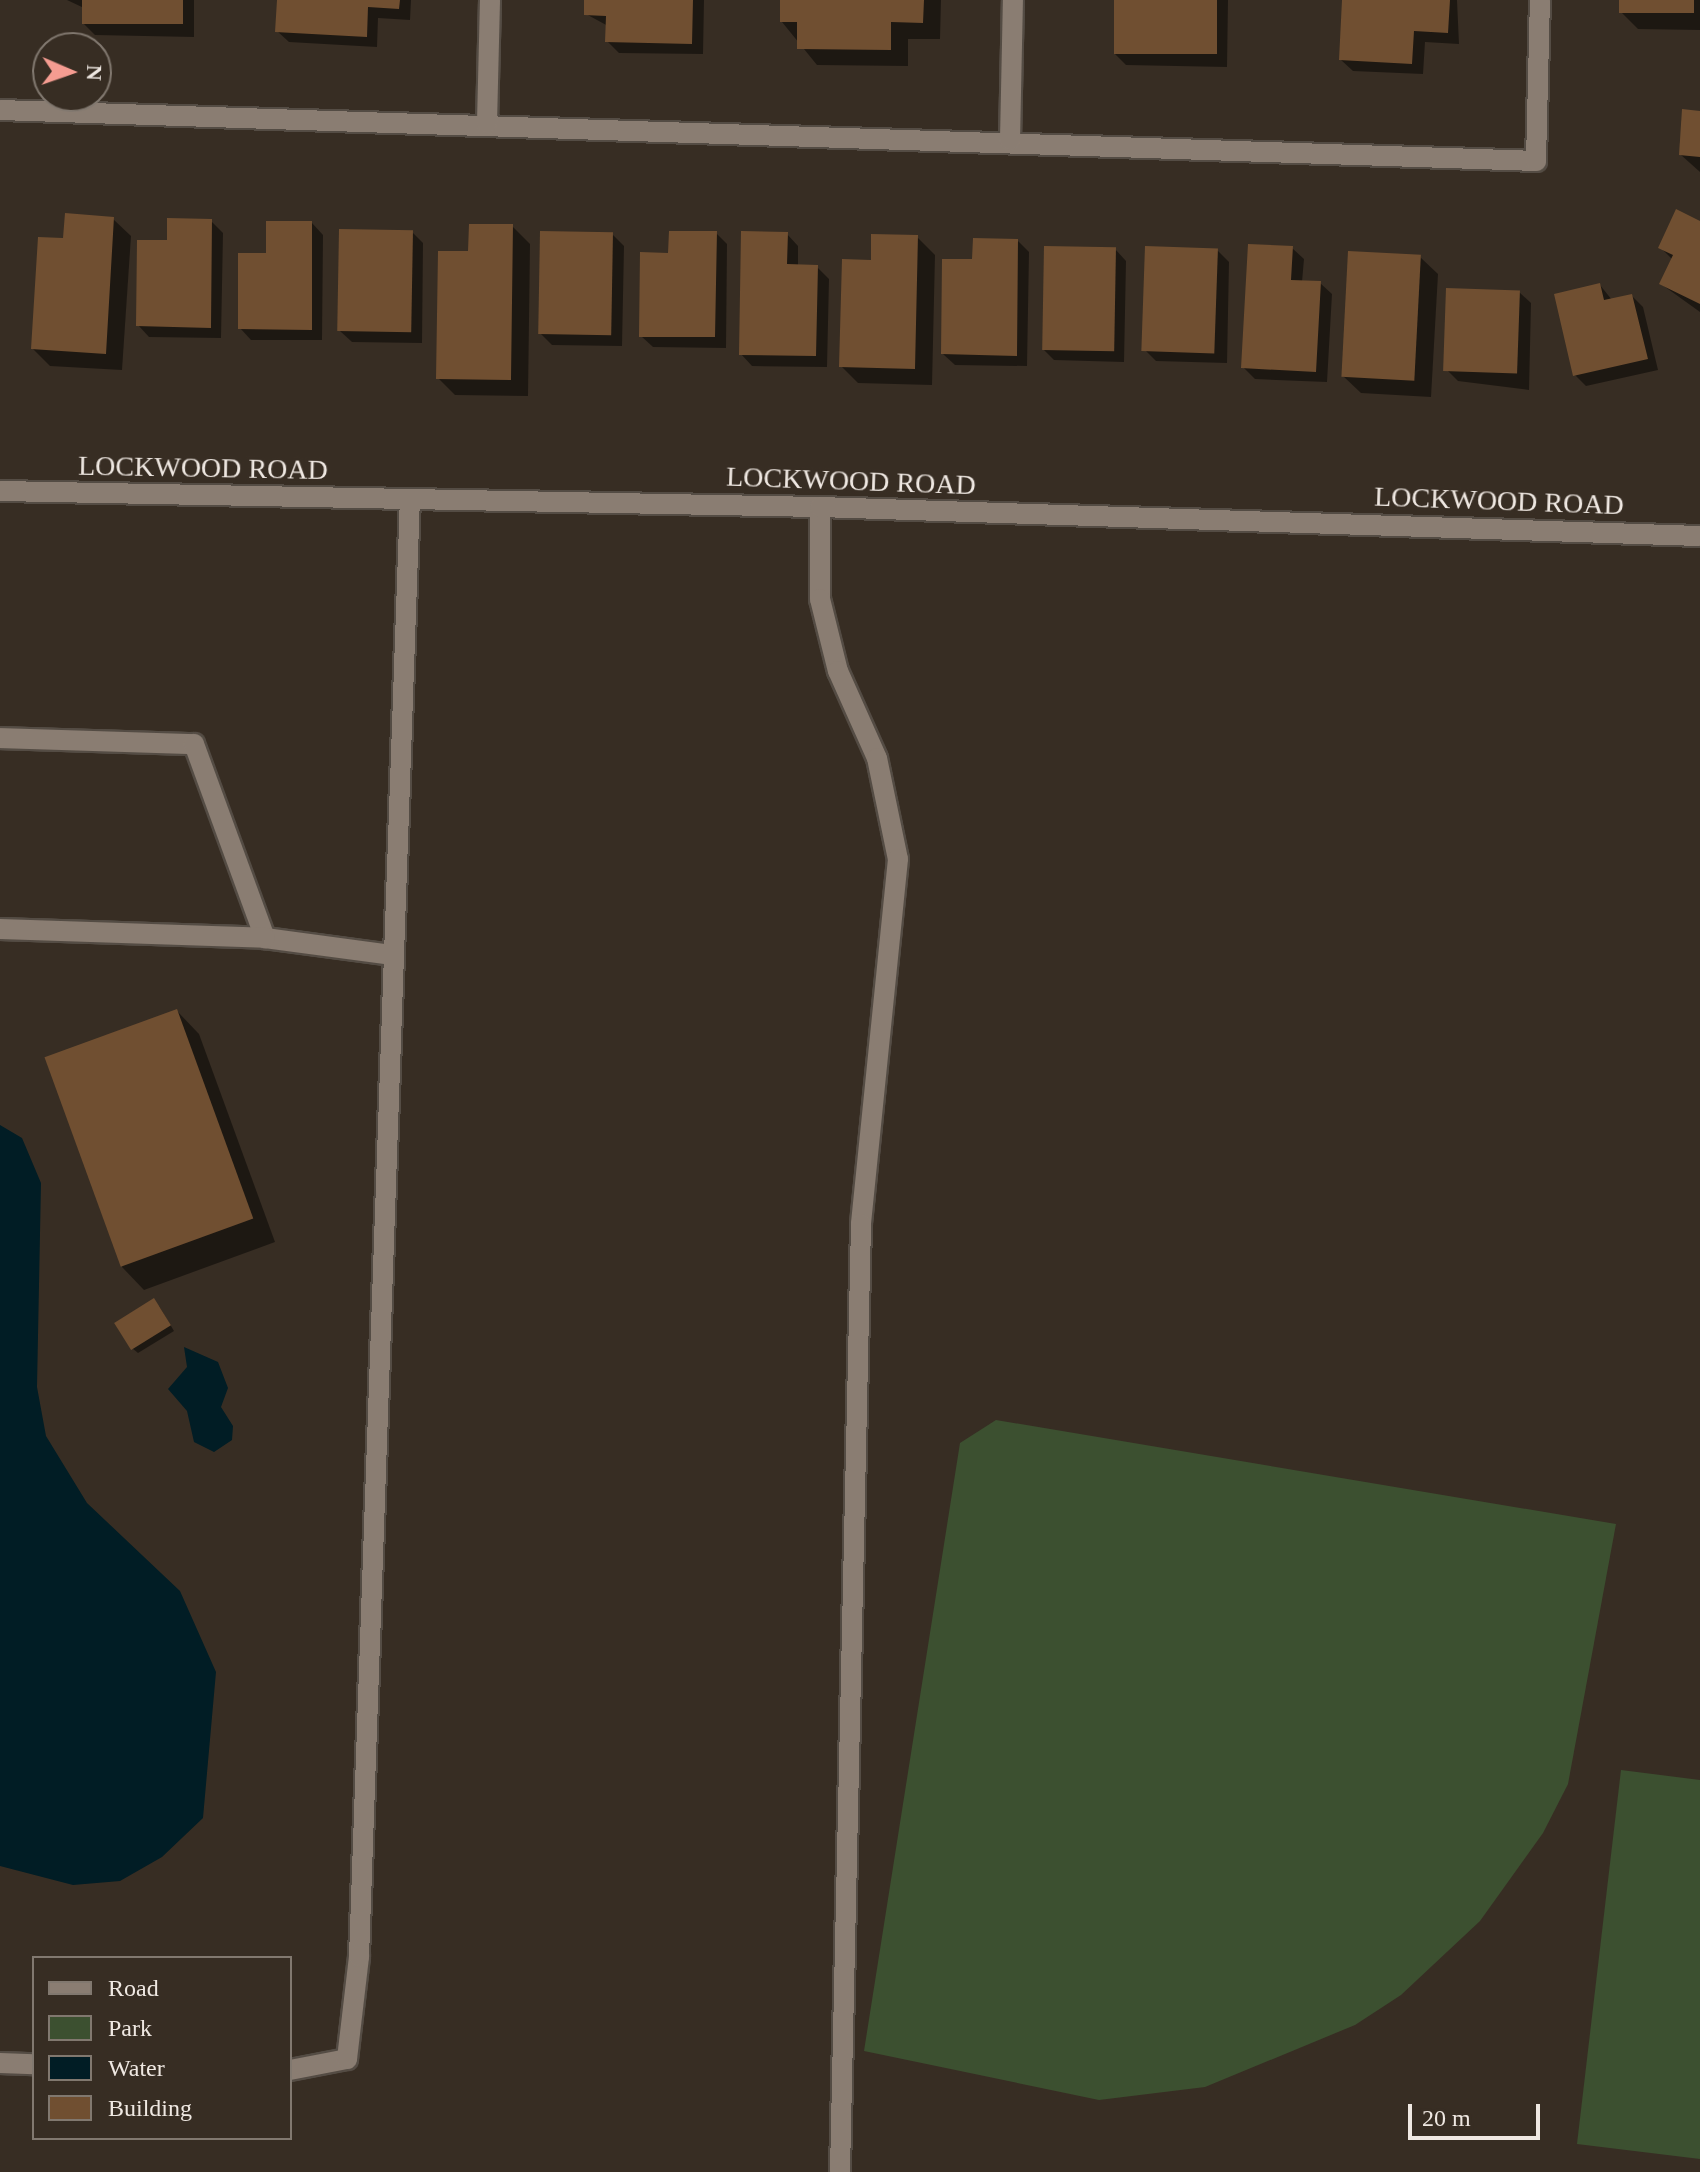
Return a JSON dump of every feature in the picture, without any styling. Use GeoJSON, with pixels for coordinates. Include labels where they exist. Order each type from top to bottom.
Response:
{"type":"FeatureCollection","features":[{"type":"Feature","properties":{"kind":"street"},"geometry":{"type":"LineString","coordinates":[[487,123],[490,0]]}},
{"type":"Feature","properties":{"kind":"street"},"geometry":{"type":"LineString","coordinates":[[1010,140],[1013,0]]}},
{"type":"Feature","properties":{"kind":"street"},"geometry":{"type":"LineString","coordinates":[[0,110],[1010,140],[1536,161],[1540,0]]}},
{"type":"Feature","properties":{"kind":"street","name":"LOCKWOOD ROAD"},"geometry":{"type":"LineString","coordinates":[[0,491],[820,507],[1700,536]]}},
{"type":"Feature","properties":{"kind":"street"},"geometry":{"type":"LineString","coordinates":[[292,2070],[347,2059],[359,1957],[410,500]]}},
{"type":"Feature","properties":{"kind":"street"},"geometry":{"type":"LineString","coordinates":[[820,507],[820,599],[838,671],[877,758],[898,859],[861,1224],[840,2172]]}},
{"type":"Feature","properties":{"kind":"street"},"geometry":{"type":"LineString","coordinates":[[0,738],[194,744],[265,938]]}},
{"type":"Feature","properties":{"kind":"street"},"geometry":{"type":"LineString","coordinates":[[0,929],[265,938],[393,955]]}},
{"type":"Feature","properties":{"kind":"street"},"geometry":{"type":"LineString","coordinates":[[0,2063],[32,2064]]}},
{"type":"Feature","properties":{"kind":"green space"},"geometry":{"type":"Polygon","coordinates":[[[996,1420],[1616,1524],[1568,1784],[1543,1833],[1480,1921],[1401,1995],[1355,2025],[1205,2087],[1099,2100],[864,2051],[960,1443],[996,1420]]]}},
{"type":"Feature","properties":{"kind":"green space"},"geometry":{"type":"Polygon","coordinates":[[[1621,1770],[1700,1780],[1700,2159],[1577,2144],[1621,1770]]]}},
{"type":"Feature","properties":{"kind":"water"},"geometry":{"type":"Polygon","coordinates":[[[0,1125],[22,1138],[41,1183],[37,1387],[46,1436],[87,1503],[180,1591],[216,1672],[203,1818],[162,1857],[120,1881],[73,1885],[0,1866],[0,1125]]]}},
{"type":"Feature","properties":{"kind":"water"},"geometry":{"type":"Polygon","coordinates":[[[184,1347],[218,1362],[228,1388],[221,1407],[233,1426],[232,1440],[214,1452],[194,1442],[187,1411],[168,1389],[187,1367],[184,1347]]]}},
{"type":"Feature","properties":{"kind":"building"},"geometry":{"type":"Polygon","coordinates":[[[82,0],[183,0],[183,24],[82,24],[82,0]]]}},
{"type":"Feature","properties":{"kind":"building"},"geometry":{"type":"Polygon","coordinates":[[[277,0],[400,0],[399,9],[368,7],[367,37],[275,32],[277,0]]]}},
{"type":"Feature","properties":{"kind":"building"},"geometry":{"type":"Polygon","coordinates":[[[584,0],[693,0],[692,44],[605,42],[606,16],[584,15],[584,0]]]}},
{"type":"Feature","properties":{"kind":"building"},"geometry":{"type":"Polygon","coordinates":[[[780,0],[924,0],[923,23],[891,22],[891,50],[797,49],[797,22],[780,22],[780,0]]]}},
{"type":"Feature","properties":{"kind":"building"},"geometry":{"type":"Polygon","coordinates":[[[1114,0],[1217,0],[1217,54],[1114,54],[1114,0]]]}},
{"type":"Feature","properties":{"kind":"building"},"geometry":{"type":"Polygon","coordinates":[[[1342,0],[1450,0],[1448,33],[1414,31],[1412,64],[1339,60],[1342,0]]]}},
{"type":"Feature","properties":{"kind":"building"},"geometry":{"type":"Polygon","coordinates":[[[1619,0],[1694,0],[1694,13],[1619,13],[1619,0]]]}},
{"type":"Feature","properties":{"kind":"building"},"geometry":{"type":"Polygon","coordinates":[[[1682,109],[1700,111],[1700,157],[1679,155],[1682,109]]]}},
{"type":"Feature","properties":{"kind":"building"},"geometry":{"type":"Polygon","coordinates":[[[1676,209],[1700,221],[1700,304],[1659,284],[1673,255],[1658,248],[1676,209]]]}},
{"type":"Feature","properties":{"kind":"building"},"geometry":{"type":"Polygon","coordinates":[[[65,213],[114,217],[106,354],[31,349],[38,237],[63,238],[65,213]]]}},
{"type":"Feature","properties":{"kind":"building"},"geometry":{"type":"Polygon","coordinates":[[[167,218],[212,219],[211,328],[136,326],[137,240],[167,240],[167,218]]]}},
{"type":"Feature","properties":{"kind":"building"},"geometry":{"type":"Polygon","coordinates":[[[266,221],[312,221],[312,330],[238,329],[238,253],[266,253],[266,221]]]}},
{"type":"Feature","properties":{"kind":"building"},"geometry":{"type":"Polygon","coordinates":[[[469,224],[513,224],[511,380],[436,379],[438,251],[468,251],[469,224]]]}},
{"type":"Feature","properties":{"kind":"building"},"geometry":{"type":"Polygon","coordinates":[[[339,229],[413,230],[411,332],[337,331],[339,229]]]}},
{"type":"Feature","properties":{"kind":"building"},"geometry":{"type":"Polygon","coordinates":[[[540,231],[613,232],[611,335],[538,334],[540,231]]]}},
{"type":"Feature","properties":{"kind":"building"},"geometry":{"type":"Polygon","coordinates":[[[669,231],[717,231],[715,337],[639,337],[640,252],[668,253],[669,231]]]}},
{"type":"Feature","properties":{"kind":"building"},"geometry":{"type":"Polygon","coordinates":[[[741,231],[788,232],[787,264],[818,265],[816,356],[739,355],[741,231]]]}},
{"type":"Feature","properties":{"kind":"building"},"geometry":{"type":"Polygon","coordinates":[[[871,234],[918,235],[915,369],[839,367],[842,259],[871,260],[871,234]]]}},
{"type":"Feature","properties":{"kind":"building"},"geometry":{"type":"Polygon","coordinates":[[[973,238],[1018,239],[1017,356],[941,354],[942,259],[972,259],[973,238]]]}},
{"type":"Feature","properties":{"kind":"building"},"geometry":{"type":"Polygon","coordinates":[[[1248,244],[1293,246],[1291,280],[1321,281],[1316,372],[1241,368],[1248,244]]]}},
{"type":"Feature","properties":{"kind":"building"},"geometry":{"type":"Polygon","coordinates":[[[1044,246],[1116,247],[1114,351],[1042,350],[1044,246]]]}},
{"type":"Feature","properties":{"kind":"building"},"geometry":{"type":"Polygon","coordinates":[[[1145,246],[1218,249],[1214,353],[1141,351],[1145,246]]]}},
{"type":"Feature","properties":{"kind":"building"},"geometry":{"type":"Polygon","coordinates":[[[1348,251],[1421,255],[1414,381],[1341,377],[1348,251]]]}},
{"type":"Feature","properties":{"kind":"building"},"geometry":{"type":"Polygon","coordinates":[[[1600,283],[1604,300],[1632,294],[1648,359],[1573,376],[1554,294],[1600,283]]]}},
{"type":"Feature","properties":{"kind":"building"},"geometry":{"type":"Polygon","coordinates":[[[1446,288],[1520,291],[1517,374],[1443,371],[1446,288]]]}},
{"type":"Feature","properties":{"kind":"building"},"geometry":{"type":"Polygon","coordinates":[[[177,1009],[253,1219],[121,1267],[45,1057],[177,1009]]]}},
{"type":"Feature","properties":{"kind":"building"},"geometry":{"type":"Polygon","coordinates":[[[154,1298],[171,1325],[131,1350],[114,1323],[154,1298]]]}}]}
